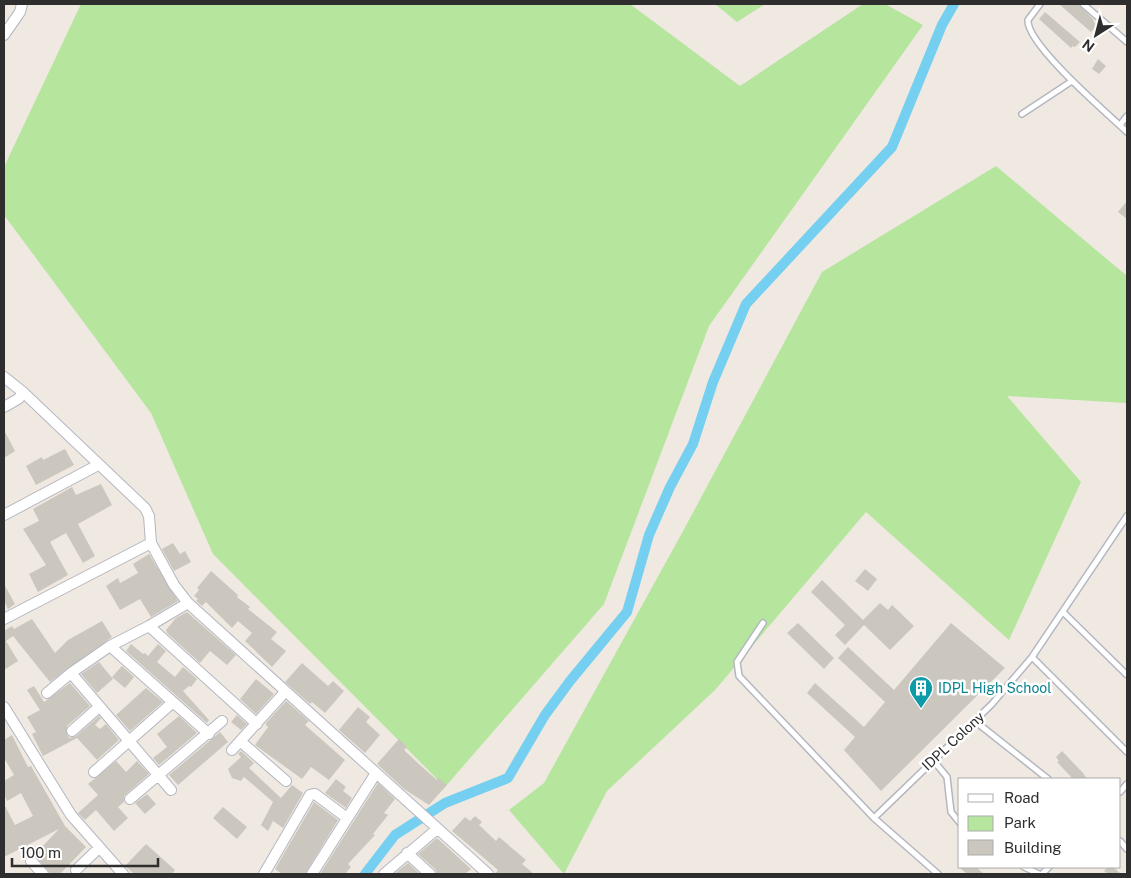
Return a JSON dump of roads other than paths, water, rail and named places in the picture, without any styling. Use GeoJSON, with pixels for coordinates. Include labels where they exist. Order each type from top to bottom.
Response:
{"type":"FeatureCollection","features":[{"type":"Feature","properties":{"kind":"street"},"geometry":{"type":"LineString","coordinates":[[4,35],[20,12],[22,4]]}},
{"type":"Feature","properties":{"kind":"street"},"geometry":{"type":"LineString","coordinates":[[4,377],[24,392],[145,508],[149,516],[150,543],[174,585],[188,603],[488,874]]}},
{"type":"Feature","properties":{"kind":"street"},"geometry":{"type":"LineString","coordinates":[[4,407],[18,399],[24,392]]}},
{"type":"Feature","properties":{"kind":"street"},"geometry":{"type":"LineString","coordinates":[[4,515],[98,465]]}},
{"type":"Feature","properties":{"kind":"street"},"geometry":{"type":"LineString","coordinates":[[4,619],[150,543]]}},
{"type":"Feature","properties":{"kind":"street"},"geometry":{"type":"LineString","coordinates":[[47,693],[110,646],[188,603]]}},
{"type":"Feature","properties":{"kind":"street"},"geometry":{"type":"LineString","coordinates":[[149,626],[257,724]]}},
{"type":"Feature","properties":{"kind":"street"},"geometry":{"type":"LineString","coordinates":[[110,646],[209,734]]}},
{"type":"Feature","properties":{"kind":"street"},"geometry":{"type":"LineString","coordinates":[[71,674],[171,790]]}},
{"type":"Feature","properties":{"kind":"street"},"geometry":{"type":"LineString","coordinates":[[232,750],[285,692]]}},
{"type":"Feature","properties":{"kind":"street"},"geometry":{"type":"LineString","coordinates":[[94,772],[172,702]]}},
{"type":"Feature","properties":{"kind":"street"},"geometry":{"type":"LineString","coordinates":[[4,707],[71,815],[123,874]]}},
{"type":"Feature","properties":{"kind":"street"},"geometry":{"type":"LineString","coordinates":[[72,730],[99,707]]}},
{"type":"Feature","properties":{"kind":"street"},"geometry":{"type":"LineString","coordinates":[[130,800],[222,721]]}},
{"type":"Feature","properties":{"kind":"street"},"geometry":{"type":"LineString","coordinates":[[240,741],[286,781]]}},
{"type":"Feature","properties":{"kind":"street"},"geometry":{"type":"LineString","coordinates":[[312,874],[376,773]]}},
{"type":"Feature","properties":{"kind":"street"},"geometry":{"type":"LineString","coordinates":[[268,873],[312,794],[347,818]]}},
{"type":"Feature","properties":{"kind":"street"},"geometry":{"type":"LineString","coordinates":[[384,874],[437,829]]}},
{"type":"Feature","properties":{"kind":"street"},"geometry":{"type":"LineString","coordinates":[[76,870],[99,848]]}},
{"type":"Feature","properties":{"kind":"street"},"geometry":{"type":"LineString","coordinates":[[407,853],[430,874]]}},
{"type":"Feature","properties":{"kind":"street"},"geometry":{"type":"LineString","coordinates":[[31,861],[43,874]]}},
{"type":"Feature","properties":{"kind":"lane"},"geometry":{"type":"LineString","coordinates":[[1040,4],[1030,15],[1027,25],[1042,47],[1072,81],[1127,132]]}},
{"type":"Feature","properties":{"kind":"lane"},"geometry":{"type":"LineString","coordinates":[[1083,4],[1127,42]]}},
{"type":"Feature","properties":{"kind":"lane"},"geometry":{"type":"LineString","coordinates":[[1022,114],[1072,81]]}},
{"type":"Feature","properties":{"kind":"lane"},"geometry":{"type":"LineString","coordinates":[[1120,125],[1127,116]]}},
{"type":"Feature","properties":{"kind":"lane","name":"IDPL Colony"},"geometry":{"type":"LineString","coordinates":[[874,818],[933,760],[976,722],[1032,657],[1127,516]]}},
{"type":"Feature","properties":{"kind":"lane"},"geometry":{"type":"LineString","coordinates":[[1063,612],[1127,676]]}},
{"type":"Feature","properties":{"kind":"lane"},"geometry":{"type":"LineString","coordinates":[[763,623],[737,662],[739,676],[874,818],[938,874]]}},
{"type":"Feature","properties":{"kind":"lane"},"geometry":{"type":"LineString","coordinates":[[1032,657],[1127,752]]}},
{"type":"Feature","properties":{"kind":"lane"},"geometry":{"type":"LineString","coordinates":[[976,722],[1047,778]]}},
{"type":"Feature","properties":{"kind":"lane"},"geometry":{"type":"LineString","coordinates":[[933,760],[948,777],[951,812],[958,821]]}},
{"type":"Feature","properties":{"kind":"lane"},"geometry":{"type":"LineString","coordinates":[[1026,868],[1040,874]]}},
{"type":"Feature","properties":{"kind":"waterway"},"geometry":{"type":"LineString","coordinates":[[365,874],[395,835],[445,803],[508,778],[545,715],[570,681],[627,612],[649,535],[670,487],[693,444],[713,382],[746,304],[892,147],[942,25],[954,4]]}},
{"type":"Feature","properties":{"kind":"place","name":"IDPL High School"},"geometry":{"type":"Point","coordinates":[921,709]}}]}
